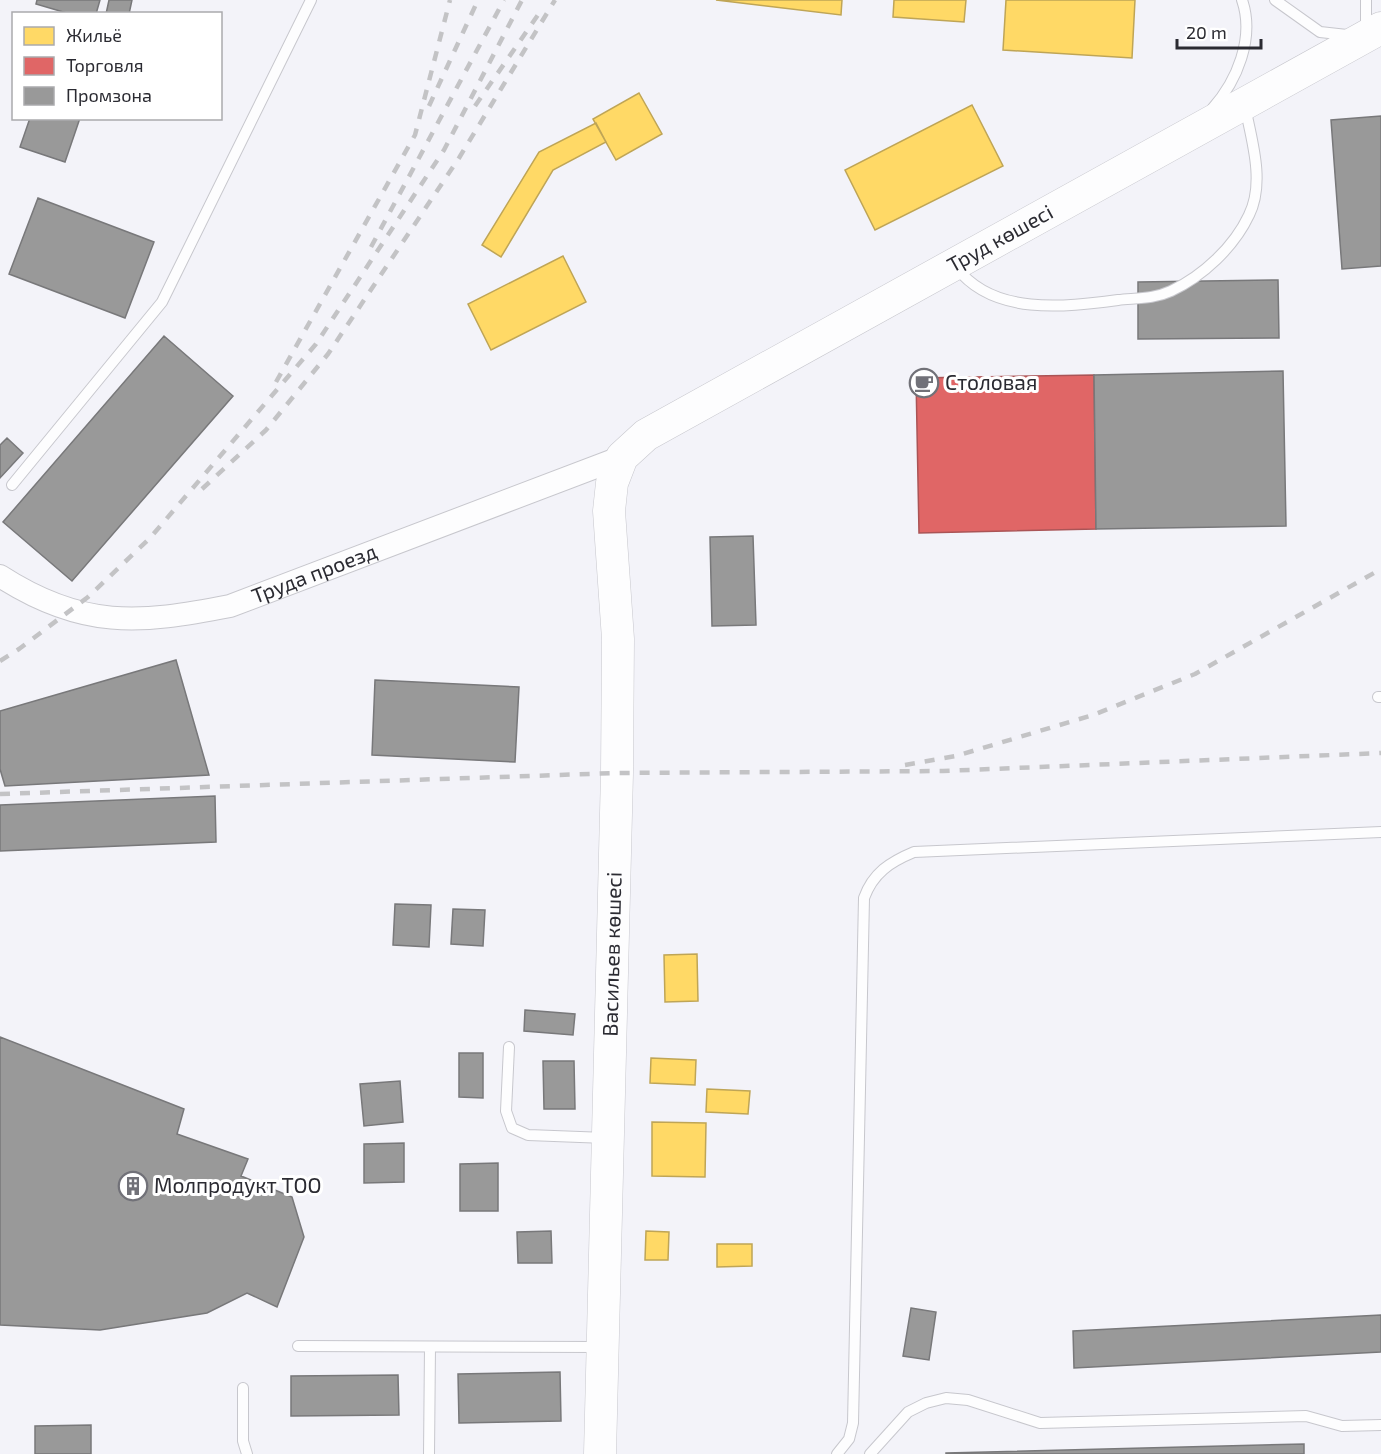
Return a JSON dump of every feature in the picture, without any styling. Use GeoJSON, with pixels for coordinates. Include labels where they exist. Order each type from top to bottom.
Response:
{"type":"FeatureCollection","features":[{"type":"Feature","properties":{"kind":"street","name":"Труд көшесі"},"geometry":{"type":"LineString","coordinates":[[622,457],[646,435],[1374,31]]}},
{"type":"Feature","properties":{"kind":"street","name":"Труда проезд"},"geometry":{"type":"LineString","coordinates":[[0,576],[19,588],[84,615],[137,620],[184,615],[231,606],[622,457]]}},
{"type":"Feature","properties":{"kind":"street","name":"Васильев көшесі"},"geometry":{"type":"LineString","coordinates":[[600,1454],[610,1138],[618,639],[609,511],[612,483],[622,457]]}},
{"type":"Feature","properties":{"kind":"lane"},"geometry":{"type":"LineString","coordinates":[[12,485],[162,302],[311,0]]}},
{"type":"Feature","properties":{"kind":"lane"},"geometry":{"type":"LineString","coordinates":[[1179,141],[1220,100],[1237,71],[1247,28],[1242,0]]}},
{"type":"Feature","properties":{"kind":"lane"},"geometry":{"type":"LineString","coordinates":[[1275,0],[1320,32],[1335,36],[1374,31],[1366,0]]}},
{"type":"Feature","properties":{"kind":"lane"},"geometry":{"type":"LineString","coordinates":[[954,264],[964,278],[980,290],[1027,305],[1064,307],[1151,298],[1185,284],[1219,257],[1250,214],[1257,183],[1253,145],[1244,104]]}},
{"type":"Feature","properties":{"kind":"lane"},"geometry":{"type":"LineString","coordinates":[[837,1454],[849,1439],[853,1423],[864,898],[870,883],[896,860],[914,852],[1381,832]]}},
{"type":"Feature","properties":{"kind":"lane"},"geometry":{"type":"LineString","coordinates":[[509,1047],[506,1111],[512,1128],[528,1135],[610,1138]]}},
{"type":"Feature","properties":{"kind":"lane"},"geometry":{"type":"LineString","coordinates":[[298,1346],[603,1347]]}},
{"type":"Feature","properties":{"kind":"lane"},"geometry":{"type":"LineString","coordinates":[[429,1454],[430,1347]]}},
{"type":"Feature","properties":{"kind":"lane"},"geometry":{"type":"LineString","coordinates":[[243,1388],[243,1442],[247,1454]]}},
{"type":"Feature","properties":{"kind":"lane"},"geometry":{"type":"LineString","coordinates":[[870,1454],[908,1412],[926,1402],[946,1398],[968,1400],[1040,1423],[1306,1416],[1342,1426],[1381,1425]]}},
{"type":"Feature","properties":{"kind":"building: Жильё"},"geometry":{"type":"Polygon","coordinates":[[[716,0],[842,0],[841,15],[716,0]]]}},
{"type":"Feature","properties":{"kind":"building: Жильё"},"geometry":{"type":"Polygon","coordinates":[[[894,0],[966,0],[964,22],[893,17],[894,0]]]}},
{"type":"Feature","properties":{"kind":"building: Жильё"},"geometry":{"type":"Polygon","coordinates":[[[1006,0],[1135,0],[1132,58],[1003,50],[1006,0]]]}},
{"type":"Feature","properties":{"kind":"building: Жильё"},"geometry":{"type":"Polygon","coordinates":[[[639,93],[662,134],[616,160],[593,119],[639,93]]]}},
{"type":"Feature","properties":{"kind":"building: Жильё"},"geometry":{"type":"Polygon","coordinates":[[[972,105],[1003,166],[875,230],[845,170],[972,105]]]}},
{"type":"Feature","properties":{"kind":"building: Жильё"},"geometry":{"type":"Polygon","coordinates":[[[596,123],[606,142],[553,170],[501,257],[482,245],[539,152],[596,123]]]}},
{"type":"Feature","properties":{"kind":"building: Жильё"},"geometry":{"type":"Polygon","coordinates":[[[563,256],[586,302],[491,350],[468,304],[563,256]]]}},
{"type":"Feature","properties":{"kind":"building: Жильё"},"geometry":{"type":"Polygon","coordinates":[[[697,954],[698,1001],[665,1002],[664,955],[697,954]]]}},
{"type":"Feature","properties":{"kind":"building: Жильё"},"geometry":{"type":"Polygon","coordinates":[[[651,1058],[696,1060],[695,1085],[650,1083],[651,1058]]]}},
{"type":"Feature","properties":{"kind":"building: Жильё"},"geometry":{"type":"Polygon","coordinates":[[[707,1089],[750,1091],[748,1114],[706,1112],[707,1089]]]}},
{"type":"Feature","properties":{"kind":"building: Жильё"},"geometry":{"type":"Polygon","coordinates":[[[652,1122],[706,1123],[705,1177],[652,1176],[652,1122]]]}},
{"type":"Feature","properties":{"kind":"building: Жильё"},"geometry":{"type":"Polygon","coordinates":[[[646,1231],[669,1232],[668,1260],[645,1260],[646,1231]]]}},
{"type":"Feature","properties":{"kind":"building: Жильё"},"geometry":{"type":"Polygon","coordinates":[[[717,1244],[752,1244],[752,1266],[717,1267],[717,1244]]]}},
{"type":"Feature","properties":{"kind":"building: Торговля"},"geometry":{"type":"Polygon","coordinates":[[[1094,375],[1096,529],[919,533],[916,378],[1094,375]]]}},
{"type":"Feature","properties":{"kind":"building: Промзона"},"geometry":{"type":"Polygon","coordinates":[[[37,0],[100,0],[97,12],[63,12],[36,4],[37,0]]]}},
{"type":"Feature","properties":{"kind":"building: Промзона"},"geometry":{"type":"Polygon","coordinates":[[[109,0],[132,0],[129,12],[106,12],[109,0]]]}},
{"type":"Feature","properties":{"kind":"building: Промзона"},"geometry":{"type":"Polygon","coordinates":[[[1381,116],[1381,266],[1342,269],[1331,120],[1381,116]]]}},
{"type":"Feature","properties":{"kind":"building: Промзона"},"geometry":{"type":"Polygon","coordinates":[[[29,120],[79,120],[65,162],[20,147],[29,120]]]}},
{"type":"Feature","properties":{"kind":"building: Промзона"},"geometry":{"type":"Polygon","coordinates":[[[38,198],[154,242],[125,318],[9,274],[38,198]]]}},
{"type":"Feature","properties":{"kind":"building: Промзона"},"geometry":{"type":"Polygon","coordinates":[[[1278,280],[1279,338],[1138,339],[1138,282],[1278,280]]]}},
{"type":"Feature","properties":{"kind":"building: Промзона"},"geometry":{"type":"Polygon","coordinates":[[[164,336],[233,396],[72,581],[3,522],[164,336]]]}},
{"type":"Feature","properties":{"kind":"building: Промзона"},"geometry":{"type":"Polygon","coordinates":[[[1283,371],[1286,526],[1096,529],[1094,375],[1283,371]]]}},
{"type":"Feature","properties":{"kind":"building: Промзона"},"geometry":{"type":"Polygon","coordinates":[[[7,438],[23,453],[0,478],[0,445],[7,438]]]}},
{"type":"Feature","properties":{"kind":"building: Промзона"},"geometry":{"type":"Polygon","coordinates":[[[753,536],[756,625],[712,626],[710,537],[753,536]]]}},
{"type":"Feature","properties":{"kind":"building: Промзона"},"geometry":{"type":"Polygon","coordinates":[[[176,660],[209,775],[5,786],[0,769],[0,711],[176,660]]]}},
{"type":"Feature","properties":{"kind":"building: Промзона"},"geometry":{"type":"Polygon","coordinates":[[[375,680],[519,687],[515,762],[372,755],[375,680]]]}},
{"type":"Feature","properties":{"kind":"building: Промзона"},"geometry":{"type":"Polygon","coordinates":[[[215,796],[216,842],[0,851],[0,805],[215,796]]]}},
{"type":"Feature","properties":{"kind":"building: Промзона"},"geometry":{"type":"Polygon","coordinates":[[[395,904],[431,905],[429,947],[393,945],[395,904]]]}},
{"type":"Feature","properties":{"kind":"building: Промзона"},"geometry":{"type":"Polygon","coordinates":[[[453,909],[485,910],[483,946],[451,944],[453,909]]]}},
{"type":"Feature","properties":{"kind":"building: Промзона"},"geometry":{"type":"Polygon","coordinates":[[[525,1010],[575,1014],[573,1035],[524,1031],[525,1010]]]}},
{"type":"Feature","properties":{"kind":"building: Промзона","name":"Молпродукт ТОО"},"geometry":{"type":"Polygon","coordinates":[[[0,1037],[184,1109],[177,1134],[248,1159],[241,1176],[292,1197],[304,1237],[277,1307],[247,1293],[207,1313],[100,1330],[0,1325],[0,1037]]]}},
{"type":"Feature","properties":{"kind":"building: Промзона"},"geometry":{"type":"Polygon","coordinates":[[[459,1053],[483,1053],[483,1098],[459,1097],[459,1053]]]}},
{"type":"Feature","properties":{"kind":"building: Промзона"},"geometry":{"type":"Polygon","coordinates":[[[543,1061],[574,1061],[575,1109],[544,1109],[543,1061]]]}},
{"type":"Feature","properties":{"kind":"building: Промзона"},"geometry":{"type":"Polygon","coordinates":[[[400,1081],[403,1122],[364,1126],[360,1084],[400,1081]]]}},
{"type":"Feature","properties":{"kind":"building: Промзона"},"geometry":{"type":"Polygon","coordinates":[[[404,1143],[404,1182],[364,1183],[364,1144],[404,1143]]]}},
{"type":"Feature","properties":{"kind":"building: Промзона"},"geometry":{"type":"Polygon","coordinates":[[[498,1163],[498,1211],[460,1211],[460,1164],[498,1163]]]}},
{"type":"Feature","properties":{"kind":"building: Промзона"},"geometry":{"type":"Polygon","coordinates":[[[551,1231],[552,1263],[518,1263],[517,1232],[551,1231]]]}},
{"type":"Feature","properties":{"kind":"building: Промзона"},"geometry":{"type":"Polygon","coordinates":[[[911,1308],[936,1312],[929,1360],[903,1356],[911,1308]]]}},
{"type":"Feature","properties":{"kind":"building: Промзона"},"geometry":{"type":"Polygon","coordinates":[[[1381,1315],[1381,1352],[1074,1368],[1073,1331],[1381,1315]]]}},
{"type":"Feature","properties":{"kind":"building: Промзона"},"geometry":{"type":"Polygon","coordinates":[[[560,1372],[561,1421],[459,1423],[458,1374],[560,1372]]]}},
{"type":"Feature","properties":{"kind":"building: Промзона"},"geometry":{"type":"Polygon","coordinates":[[[398,1375],[399,1415],[291,1416],[291,1376],[398,1375]]]}},
{"type":"Feature","properties":{"kind":"building: Промзона"},"geometry":{"type":"Polygon","coordinates":[[[91,1425],[91,1454],[35,1454],[35,1426],[91,1425]]]}},
{"type":"Feature","properties":{"kind":"building: Промзона"},"geometry":{"type":"Polygon","coordinates":[[[1304,1444],[1304,1454],[946,1454],[946,1453],[1304,1444]]]}},
{"type":"Feature","properties":{"kind":"railway"},"geometry":{"type":"LineString","coordinates":[[276,382],[415,135],[450,0]]}},
{"type":"Feature","properties":{"kind":"railway"},"geometry":{"type":"LineString","coordinates":[[429,106],[478,0]]}},
{"type":"Feature","properties":{"kind":"railway"},"geometry":{"type":"LineString","coordinates":[[371,247],[504,0]]}},
{"type":"Feature","properties":{"kind":"railway"},"geometry":{"type":"LineString","coordinates":[[0,661],[88,597],[150,538],[316,344],[444,150],[522,0]]}},
{"type":"Feature","properties":{"kind":"railway"},"geometry":{"type":"LineString","coordinates":[[202,489],[266,430],[328,354],[459,158],[555,0]]}},
{"type":"Feature","properties":{"kind":"railway"},"geometry":{"type":"LineString","coordinates":[[475,106],[540,12]]}},
{"type":"Feature","properties":{"kind":"railway"},"geometry":{"type":"LineString","coordinates":[[905,765],[956,756],[1093,715],[1195,674],[1381,569]]}},
{"type":"Feature","properties":{"kind":"railway"},"geometry":{"type":"LineString","coordinates":[[0,794],[617,773],[943,771],[1381,753]]}},
{"type":"Feature","properties":{"kind":"place","name":"Столовая"},"geometry":{"type":"Point","coordinates":[924,383]}},
{"type":"Feature","properties":{"kind":"place","name":"Молпродукт ТОО"},"geometry":{"type":"Point","coordinates":[133,1186]}}]}
